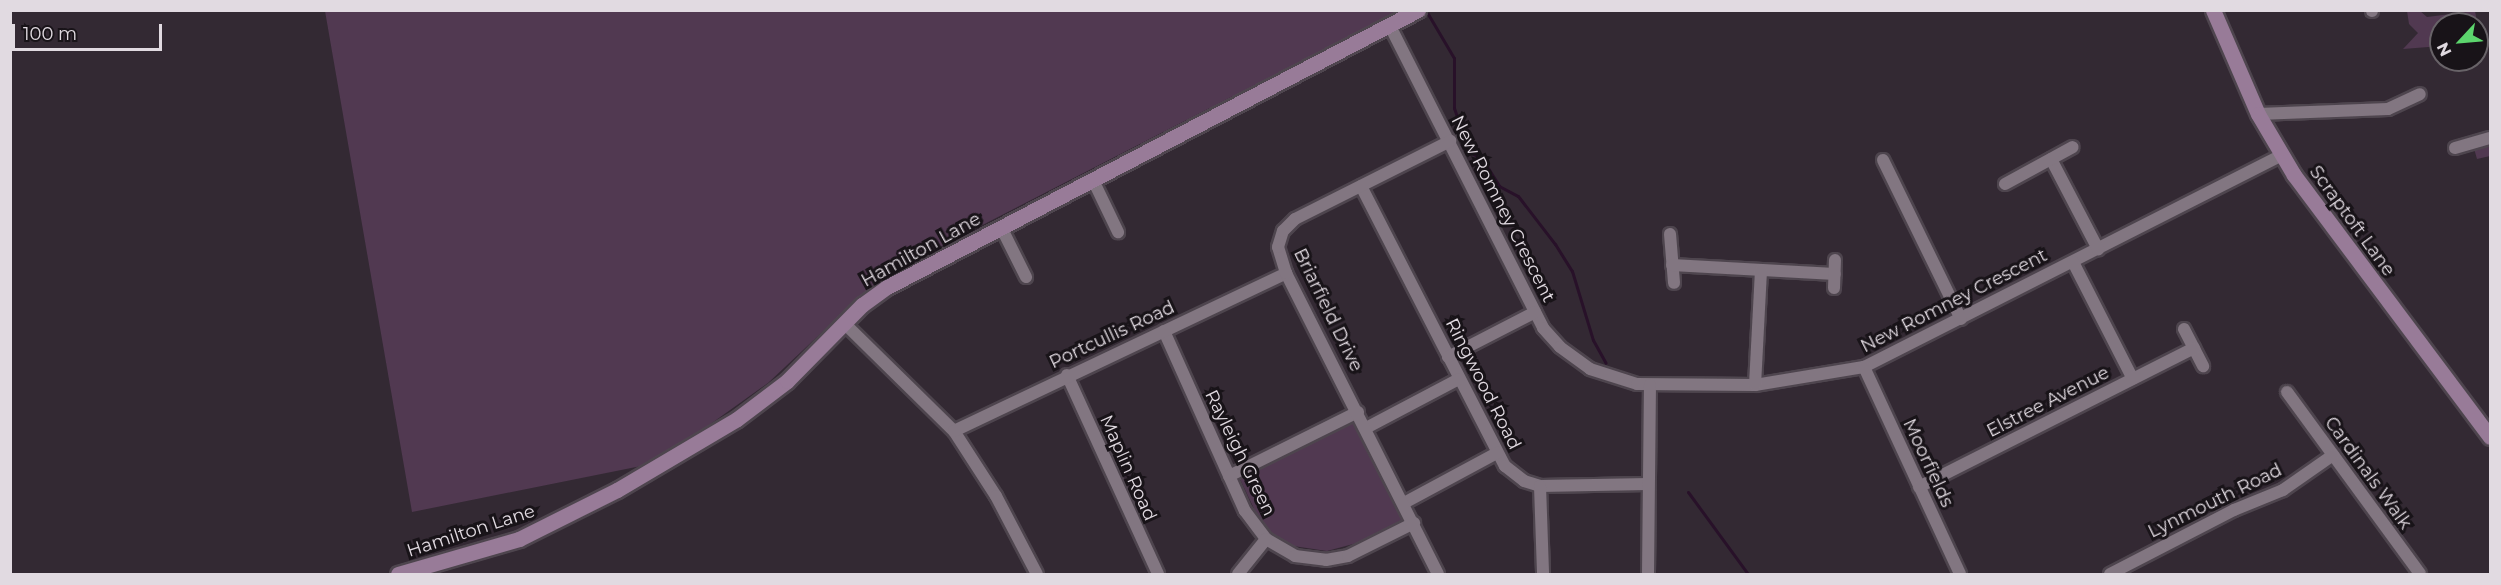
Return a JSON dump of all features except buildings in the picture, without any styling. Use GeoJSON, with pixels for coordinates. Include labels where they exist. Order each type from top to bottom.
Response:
{"type":"FeatureCollection","features":[{"type":"Feature","properties":{"kind":"street","name":"Hamilton Lane"},"geometry":{"type":"LineString","coordinates":[[398,574],[519,539],[664,464],[737,419],[787,381],[843,323],[887,287],[1418,10]]}},
{"type":"Feature","properties":{"kind":"street","name":"Scraptoft Lane"},"geometry":{"type":"LineString","coordinates":[[2213,10],[2258,114],[2282,155],[2322,216],[2485,420],[2490,437]]}},
{"type":"Feature","properties":{"kind":"street","name":"New Romney Crescent"},"geometry":{"type":"LineString","coordinates":[[1390,26],[1535,312],[1551,338],[1579,363],[1613,379],[1650,385],[1755,385],[1864,368],[2282,155]]}},
{"type":"Feature","properties":{"kind":"street"},"geometry":{"type":"LineString","coordinates":[[2258,114],[2388,109],[2420,94]]}},
{"type":"Feature","properties":{"kind":"street"},"geometry":{"type":"LineString","coordinates":[[2455,148],[2490,138]]}},
{"type":"Feature","properties":{"kind":"street","name":"Briarfield Drive"},"geometry":{"type":"LineString","coordinates":[[1438,574],[1286,273],[1278,247],[1286,226],[1449,141]]}},
{"type":"Feature","properties":{"kind":"street"},"geometry":{"type":"LineString","coordinates":[[2005,184],[2073,147]]}},
{"type":"Feature","properties":{"kind":"street"},"geometry":{"type":"LineString","coordinates":[[2051,159],[2098,249]]}},
{"type":"Feature","properties":{"kind":"street"},"geometry":{"type":"LineString","coordinates":[[1883,160],[1961,319]]}},
{"type":"Feature","properties":{"kind":"street"},"geometry":{"type":"LineString","coordinates":[[1093,180],[1118,232]]}},
{"type":"Feature","properties":{"kind":"street","name":"Ringwood Road"},"geometry":{"type":"LineString","coordinates":[[1361,186],[1497,453],[1517,477],[1540,486],[1648,484]]}},
{"type":"Feature","properties":{"kind":"street"},"geometry":{"type":"LineString","coordinates":[[1001,227],[1026,277]]}},
{"type":"Feature","properties":{"kind":"street"},"geometry":{"type":"LineString","coordinates":[[1670,234],[1674,283]]}},
{"type":"Feature","properties":{"kind":"street"},"geometry":{"type":"LineString","coordinates":[[1834,288],[1835,260]]}},
{"type":"Feature","properties":{"kind":"street"},"geometry":{"type":"LineString","coordinates":[[2073,262],[2133,379]]}},
{"type":"Feature","properties":{"kind":"street"},"geometry":{"type":"LineString","coordinates":[[1672,265],[1835,274]]}},
{"type":"Feature","properties":{"kind":"street"},"geometry":{"type":"LineString","coordinates":[[1755,385],[1761,270]]}},
{"type":"Feature","properties":{"kind":"street","name":"Portcullis Road"},"geometry":{"type":"LineString","coordinates":[[954,431],[1067,375],[1286,273]]}},
{"type":"Feature","properties":{"kind":"street"},"geometry":{"type":"LineString","coordinates":[[1448,357],[1535,312]]}},
{"type":"Feature","properties":{"kind":"street"},"geometry":{"type":"LineString","coordinates":[[843,323],[954,431],[996,496],[1037,574]]}},
{"type":"Feature","properties":{"kind":"street"},"geometry":{"type":"LineString","coordinates":[[2184,329],[2203,366]]}},
{"type":"Feature","properties":{"kind":"street","name":"Rayleigh Green"},"geometry":{"type":"LineString","coordinates":[[1164,331],[1250,519],[1266,539],[1295,556],[1326,560],[1348,556],[1414,523]]}},
{"type":"Feature","properties":{"kind":"street","name":"Elstree Avenue"},"geometry":{"type":"LineString","coordinates":[[1919,487],[2194,348]]}},
{"type":"Feature","properties":{"kind":"street","name":"Moorfields"},"geometry":{"type":"LineString","coordinates":[[1864,368],[1960,574]]}},
{"type":"Feature","properties":{"kind":"street","name":"Maplin Road"},"geometry":{"type":"LineString","coordinates":[[1067,375],[1158,574]]}},
{"type":"Feature","properties":{"kind":"street"},"geometry":{"type":"LineString","coordinates":[[1366,428],[1459,379]]}},
{"type":"Feature","properties":{"kind":"street"},"geometry":{"type":"LineString","coordinates":[[1648,574],[1650,385]]}},
{"type":"Feature","properties":{"kind":"street","name":"Cardinals Walk"},"geometry":{"type":"LineString","coordinates":[[2287,392],[2420,574]]}},
{"type":"Feature","properties":{"kind":"street"},"geometry":{"type":"LineString","coordinates":[[1229,476],[1358,412]]}},
{"type":"Feature","properties":{"kind":"street"},"geometry":{"type":"LineString","coordinates":[[1404,503],[1497,453]]}},
{"type":"Feature","properties":{"kind":"street","name":"Lynmouth Road"},"geometry":{"type":"LineString","coordinates":[[2109,574],[2234,510],[2283,490],[2333,454]]}},
{"type":"Feature","properties":{"kind":"street"},"geometry":{"type":"LineString","coordinates":[[1540,486],[1543,574]]}},
{"type":"Feature","properties":{"kind":"street"},"geometry":{"type":"LineString","coordinates":[[1238,574],[1266,539]]}},
{"type":"Feature","properties":{"kind":"shaded area"},"geometry":{"type":"Polygon","coordinates":[[[325,11],[1398,11],[928,253],[851,305],[768,383],[656,463],[412,512],[325,11]]]}},
{"type":"Feature","properties":{"kind":"shaded area"},"geometry":{"type":"Polygon","coordinates":[[[2407,11],[2420,11],[2429,17],[2429,47],[2403,49],[2418,33],[2409,24],[2407,11]]]}},
{"type":"Feature","properties":{"kind":"shaded area"},"geometry":{"type":"Polygon","coordinates":[[[2490,138],[2490,156],[2477,159],[2473,145],[2490,138]]]}},
{"type":"Feature","properties":{"kind":"shaded area"},"geometry":{"type":"Polygon","coordinates":[[[1354,420],[1404,519],[1357,543],[1327,551],[1293,546],[1264,530],[1239,477],[1354,420]]]}},
{"type":"Feature","properties":{"kind":"waterway"},"geometry":{"type":"LineString","coordinates":[[1428,14],[1454,58],[1454,108],[1469,151],[1483,160],[1499,186],[1518,196],[1555,244],[1572,271],[1593,340],[1606,363]]}},
{"type":"Feature","properties":{"kind":"waterway"},"geometry":{"type":"LineString","coordinates":[[1688,492],[1748,574]]}}]}
